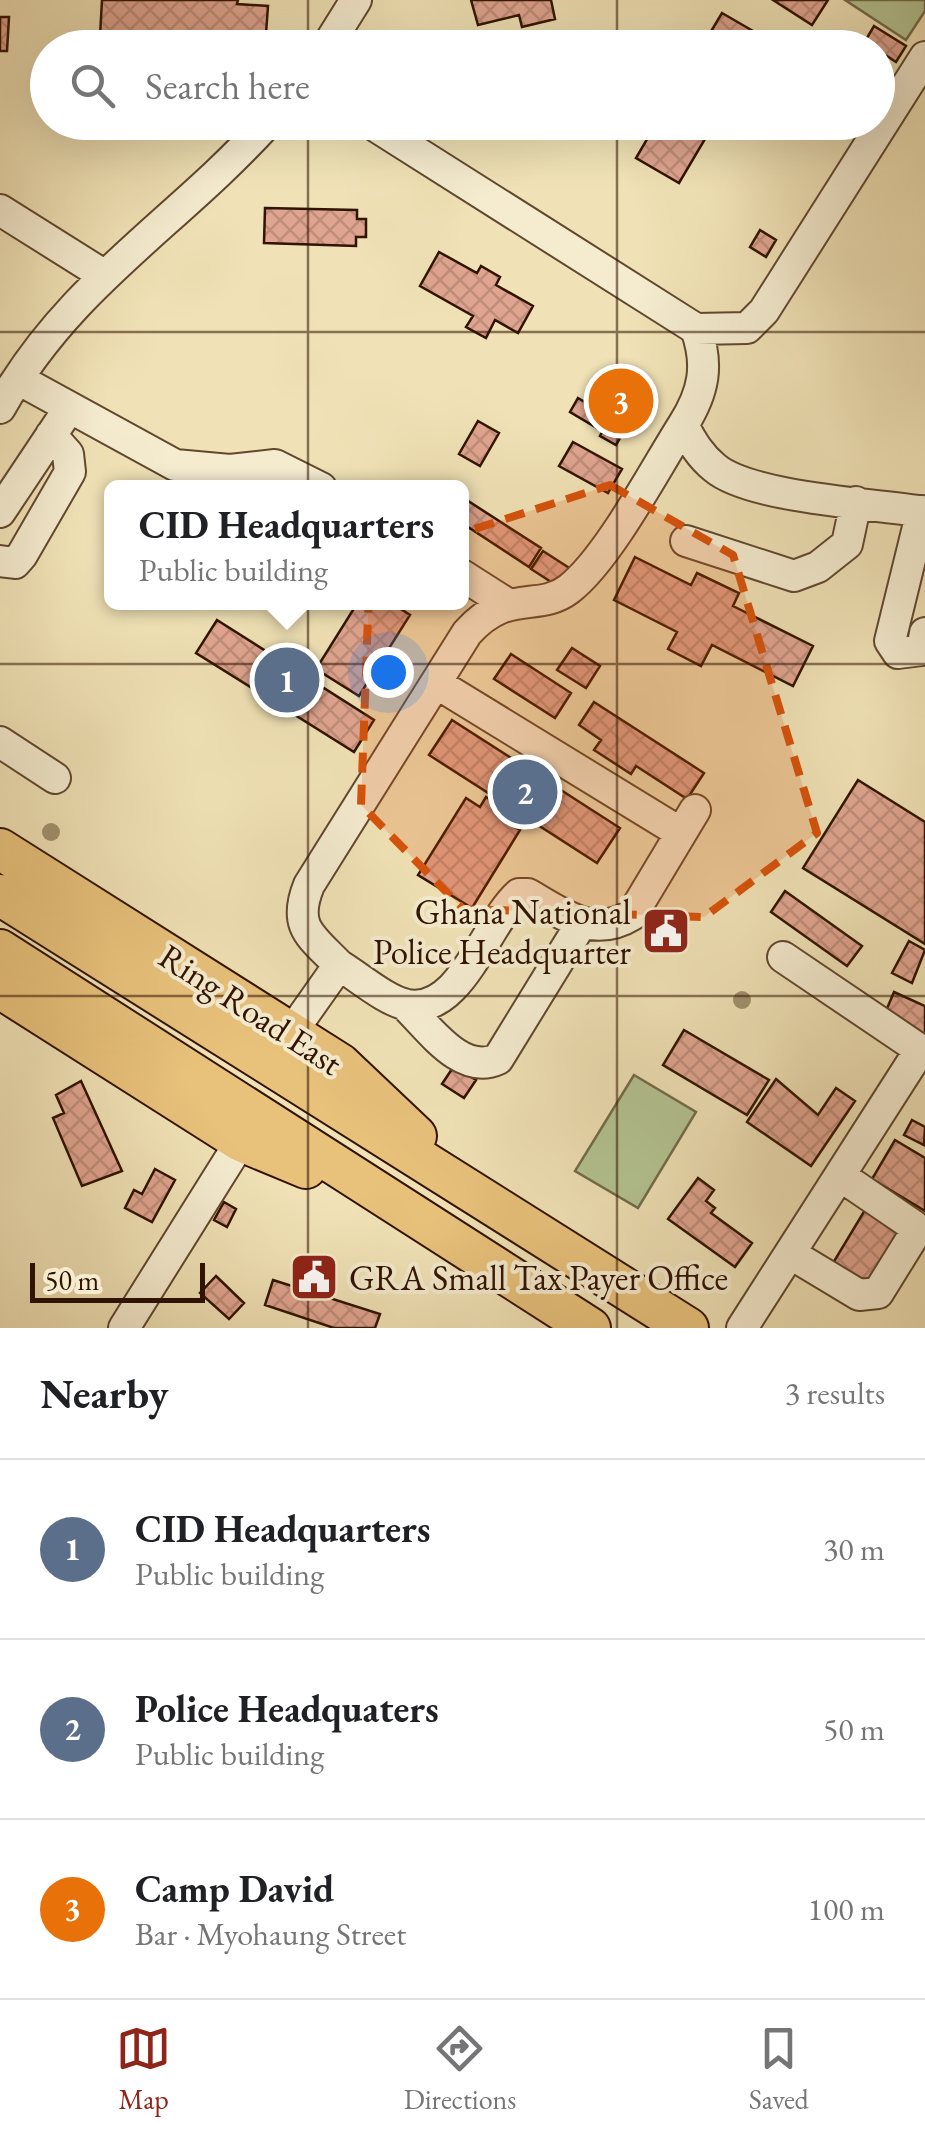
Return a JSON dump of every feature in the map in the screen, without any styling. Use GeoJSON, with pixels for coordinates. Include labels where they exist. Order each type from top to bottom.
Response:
{"type":"FeatureCollection","features":[{"type":"Feature","properties":{"kind":"main road","name":"Ring Road East"},"geometry":{"type":"LineString","coordinates":[[0,849],[340,1064],[480,1198]]}},
{"type":"Feature","properties":{"kind":"main road","name":"Ring Road East"},"geometry":{"type":"LineString","coordinates":[[0,895],[688,1328]]}},
{"type":"Feature","properties":{"kind":"main road"},"geometry":{"type":"LineString","coordinates":[[0,950],[590,1328]]}},
{"type":"Feature","properties":{"kind":"main road"},"geometry":{"type":"LineString","coordinates":[[0,988],[241,1140],[384,1196]]}},
{"type":"Feature","properties":{"kind":"street"},"geometry":{"type":"LineString","coordinates":[[337,30],[356,0]]}},
{"type":"Feature","properties":{"kind":"street"},"geometry":{"type":"LineString","coordinates":[[895,106],[924,61]]}},
{"type":"Feature","properties":{"kind":"street"},"geometry":{"type":"LineString","coordinates":[[252,140],[102,274],[61,318],[7,391],[72,404],[146,452],[175,464],[230,470],[274,465],[305,480]]}},
{"type":"Feature","properties":{"kind":"street"},"geometry":{"type":"LineString","coordinates":[[398,140],[696,328],[747,328]]}},
{"type":"Feature","properties":{"kind":"street"},"geometry":{"type":"LineString","coordinates":[[581,924],[498,1060],[484,1066],[466,1063],[404,1004],[339,965],[304,928],[300,908],[309,885],[467,633],[483,614],[506,603],[567,592],[592,565],[684,425],[703,387],[764,311],[873,140]]}},
{"type":"Feature","properties":{"kind":"street"},"geometry":{"type":"LineString","coordinates":[[0,210],[102,274]]}},
{"type":"Feature","properties":{"kind":"street"},"geometry":{"type":"LineString","coordinates":[[696,328],[702,347],[703,387]]}},
{"type":"Feature","properties":{"kind":"street"},"geometry":{"type":"LineString","coordinates":[[0,512],[72,404]]}},
{"type":"Feature","properties":{"kind":"street"},"geometry":{"type":"LineString","coordinates":[[684,425],[697,451],[717,470],[748,486],[923,512],[918,560],[890,640],[898,653],[912,654],[922,650],[925,633]]}},
{"type":"Feature","properties":{"kind":"street"},"geometry":{"type":"LineString","coordinates":[[0,561],[15,562],[22,555],[70,472],[68,454],[51,435]]}},
{"type":"Feature","properties":{"kind":"street"},"geometry":{"type":"LineString","coordinates":[[686,540],[794,576],[818,567],[847,544],[856,502]]}},
{"type":"Feature","properties":{"kind":"street"},"geometry":{"type":"LineString","coordinates":[[469,579],[506,603]]}},
{"type":"Feature","properties":{"kind":"street"},"geometry":{"type":"LineString","coordinates":[[404,1004],[421,1005],[447,996],[519,894],[528,894],[581,924],[602,926],[632,915],[688,822],[436,682]]}},
{"type":"Feature","properties":{"kind":"street"},"geometry":{"type":"LineString","coordinates":[[0,742],[55,778]]}},
{"type":"Feature","properties":{"kind":"street"},"geometry":{"type":"LineString","coordinates":[[742,1328],[922,1052],[783,957]]}},
{"type":"Feature","properties":{"kind":"street"},"geometry":{"type":"LineString","coordinates":[[292,1033],[339,965]]}},
{"type":"Feature","properties":{"kind":"street"},"geometry":{"type":"LineString","coordinates":[[124,1328],[241,1140]]}},
{"type":"Feature","properties":{"kind":"street"},"geometry":{"type":"LineString","coordinates":[[791,1254],[859,1295],[878,1293],[914,1235],[914,1226],[842,1178]]}},
{"type":"Feature","properties":{"kind":"highlighted area"},"geometry":{"type":"Polygon","coordinates":[[[610,485],[733,555],[817,833],[704,917],[463,909],[361,805],[370,563],[610,485]]]}},
{"type":"Feature","properties":{"kind":"green space"},"geometry":{"type":"Polygon","coordinates":[[[845,0],[925,0],[925,11],[906,40],[845,0]]]}},
{"type":"Feature","properties":{"kind":"green space"},"geometry":{"type":"Polygon","coordinates":[[[634,1075],[696,1112],[638,1208],[575,1171],[634,1075]]]}},
{"type":"Feature","properties":{"kind":"building"},"geometry":{"type":"Polygon","coordinates":[[[102,0],[238,0],[237,4],[268,6],[266,30],[100,30],[102,0]]]}},
{"type":"Feature","properties":{"kind":"building"},"geometry":{"type":"Polygon","coordinates":[[[471,0],[551,0],[555,19],[522,27],[519,15],[478,25],[471,0]]]}},
{"type":"Feature","properties":{"kind":"building"},"geometry":{"type":"Polygon","coordinates":[[[773,0],[828,0],[812,25],[773,0]]]}},
{"type":"Feature","properties":{"kind":"building"},"geometry":{"type":"Polygon","coordinates":[[[722,13],[751,30],[712,30],[722,13]]]}},
{"type":"Feature","properties":{"kind":"building"},"geometry":{"type":"Polygon","coordinates":[[[0,17],[9,17],[7,51],[0,51],[0,17]]]}},
{"type":"Feature","properties":{"kind":"building"},"geometry":{"type":"Polygon","coordinates":[[[895,39],[906,46],[895,61],[895,39]]]}},
{"type":"Feature","properties":{"kind":"building"},"geometry":{"type":"Polygon","coordinates":[[[646,140],[704,140],[679,183],[636,158],[646,140]]]}},
{"type":"Feature","properties":{"kind":"building"},"geometry":{"type":"Polygon","coordinates":[[[265,208],[357,210],[357,219],[366,219],[366,237],[356,237],[356,246],[264,243],[265,208]]]}},
{"type":"Feature","properties":{"kind":"building"},"geometry":{"type":"Polygon","coordinates":[[[760,230],[776,240],[766,257],[750,247],[760,230]]]}},
{"type":"Feature","properties":{"kind":"building"},"geometry":{"type":"Polygon","coordinates":[[[439,252],[477,273],[481,266],[500,277],[496,285],[533,306],[518,333],[495,320],[486,338],[466,327],[473,316],[420,286],[439,252]]]}},
{"type":"Feature","properties":{"kind":"building"},"geometry":{"type":"Polygon","coordinates":[[[578,398],[605,414],[597,428],[570,412],[578,398]]]}},
{"type":"Feature","properties":{"kind":"building"},"geometry":{"type":"Polygon","coordinates":[[[609,420],[625,429],[616,445],[600,436],[609,420]]]}},
{"type":"Feature","properties":{"kind":"building"},"geometry":{"type":"Polygon","coordinates":[[[478,421],[499,433],[480,466],[459,454],[478,421]]]}},
{"type":"Feature","properties":{"kind":"building"},"geometry":{"type":"Polygon","coordinates":[[[573,442],[622,469],[608,493],[559,466],[573,442]]]}},
{"type":"Feature","properties":{"kind":"building"},"geometry":{"type":"Polygon","coordinates":[[[469,502],[541,548],[529,567],[469,528],[469,502]]]}},
{"type":"Feature","properties":{"kind":"building"},"geometry":{"type":"Polygon","coordinates":[[[543,551],[571,569],[559,587],[531,569],[543,551]]]}},
{"type":"Feature","properties":{"kind":"building"},"geometry":{"type":"Polygon","coordinates":[[[635,557],[691,585],[697,573],[739,593],[733,606],[813,646],[793,686],[712,645],[701,666],[668,649],[677,632],[614,600],[635,557]]]}},
{"type":"Feature","properties":{"kind":"building"},"geometry":{"type":"Polygon","coordinates":[[[353,610],[402,610],[410,615],[359,696],[316,669],[353,610]]]}},
{"type":"Feature","properties":{"kind":"building"},"geometry":{"type":"Polygon","coordinates":[[[217,620],[374,720],[354,752],[196,653],[217,620]]]}},
{"type":"Feature","properties":{"kind":"building"},"geometry":{"type":"Polygon","coordinates":[[[572,648],[600,666],[586,688],[557,670],[572,648]]]}},
{"type":"Feature","properties":{"kind":"building"},"geometry":{"type":"Polygon","coordinates":[[[511,654],[571,693],[555,718],[494,679],[511,654]]]}},
{"type":"Feature","properties":{"kind":"building"},"geometry":{"type":"Polygon","coordinates":[[[594,702],[704,773],[687,799],[636,766],[631,774],[594,750],[601,740],[579,725],[594,702]]]}},
{"type":"Feature","properties":{"kind":"building"},"geometry":{"type":"Polygon","coordinates":[[[452,720],[620,828],[597,863],[429,755],[452,720]]]}},
{"type":"Feature","properties":{"kind":"building"},"geometry":{"type":"Polygon","coordinates":[[[858,780],[925,822],[925,944],[803,868],[858,780]]]}},
{"type":"Feature","properties":{"kind":"building"},"geometry":{"type":"Polygon","coordinates":[[[486,797],[513,814],[507,823],[520,830],[472,908],[418,875],[466,798],[480,807],[486,797]]]}},
{"type":"Feature","properties":{"kind":"building"},"geometry":{"type":"Polygon","coordinates":[[[785,891],[862,946],[847,966],[771,912],[785,891]]]}},
{"type":"Feature","properties":{"kind":"building"},"geometry":{"type":"Polygon","coordinates":[[[909,941],[925,950],[912,983],[892,973],[909,941]]]}},
{"type":"Feature","properties":{"kind":"building"},"geometry":{"type":"Polygon","coordinates":[[[894,992],[925,1006],[925,1037],[883,1018],[894,992]]]}},
{"type":"Feature","properties":{"kind":"building"},"geometry":{"type":"Polygon","coordinates":[[[684,1030],[769,1080],[747,1115],[663,1065],[684,1030]]]}},
{"type":"Feature","properties":{"kind":"building"},"geometry":{"type":"Polygon","coordinates":[[[454,1066],[476,1080],[464,1098],[442,1084],[454,1066]]]}},
{"type":"Feature","properties":{"kind":"building"},"geometry":{"type":"Polygon","coordinates":[[[776,1079],[818,1115],[836,1088],[855,1101],[811,1166],[747,1122],[776,1079]]]}},
{"type":"Feature","properties":{"kind":"building"},"geometry":{"type":"Polygon","coordinates":[[[81,1081],[122,1171],[82,1186],[53,1118],[64,1113],[56,1095],[81,1081]]]}},
{"type":"Feature","properties":{"kind":"building"},"geometry":{"type":"Polygon","coordinates":[[[912,1120],[925,1127],[924,1145],[904,1135],[912,1120]]]}},
{"type":"Feature","properties":{"kind":"building"},"geometry":{"type":"Polygon","coordinates":[[[895,1140],[925,1158],[925,1211],[872,1179],[895,1140]]]}},
{"type":"Feature","properties":{"kind":"building"},"geometry":{"type":"Polygon","coordinates":[[[155,1169],[175,1180],[152,1222],[125,1208],[134,1190],[142,1194],[155,1169]]]}},
{"type":"Feature","properties":{"kind":"building"},"geometry":{"type":"Polygon","coordinates":[[[698,1178],[714,1190],[706,1201],[715,1208],[711,1213],[752,1243],[735,1267],[668,1219],[698,1178]]]}},
{"type":"Feature","properties":{"kind":"building"},"geometry":{"type":"Polygon","coordinates":[[[224,1202],[236,1209],[227,1227],[214,1220],[224,1202]]]}},
{"type":"Feature","properties":{"kind":"building"},"geometry":{"type":"Polygon","coordinates":[[[865,1210],[900,1230],[865,1288],[830,1268],[865,1210]]]}},
{"type":"Feature","properties":{"kind":"building"},"geometry":{"type":"Polygon","coordinates":[[[216,1276],[244,1303],[229,1319],[200,1293],[216,1276]]]}},
{"type":"Feature","properties":{"kind":"building"},"geometry":{"type":"Polygon","coordinates":[[[273,1280],[380,1314],[375,1328],[334,1328],[265,1305],[273,1280]]]}},
{"type":"Feature","properties":{"kind":"place","name":"Camp David"},"geometry":{"type":"Point","coordinates":[621,401]}},
{"type":"Feature","properties":{"kind":"place","name":"CID Headquarters"},"geometry":{"type":"Point","coordinates":[287,680]}},
{"type":"Feature","properties":{"kind":"place","name":"Police Headquaters"},"geometry":{"type":"Point","coordinates":[525,792]}},
{"type":"Feature","properties":{"kind":"place","name":"Ghana National Police Headquarter"},"geometry":{"type":"Point","coordinates":[666,931]}},
{"type":"Feature","properties":{"kind":"place","name":"GRA Small Tax Payer Office"},"geometry":{"type":"Point","coordinates":[314,1277]}}]}
